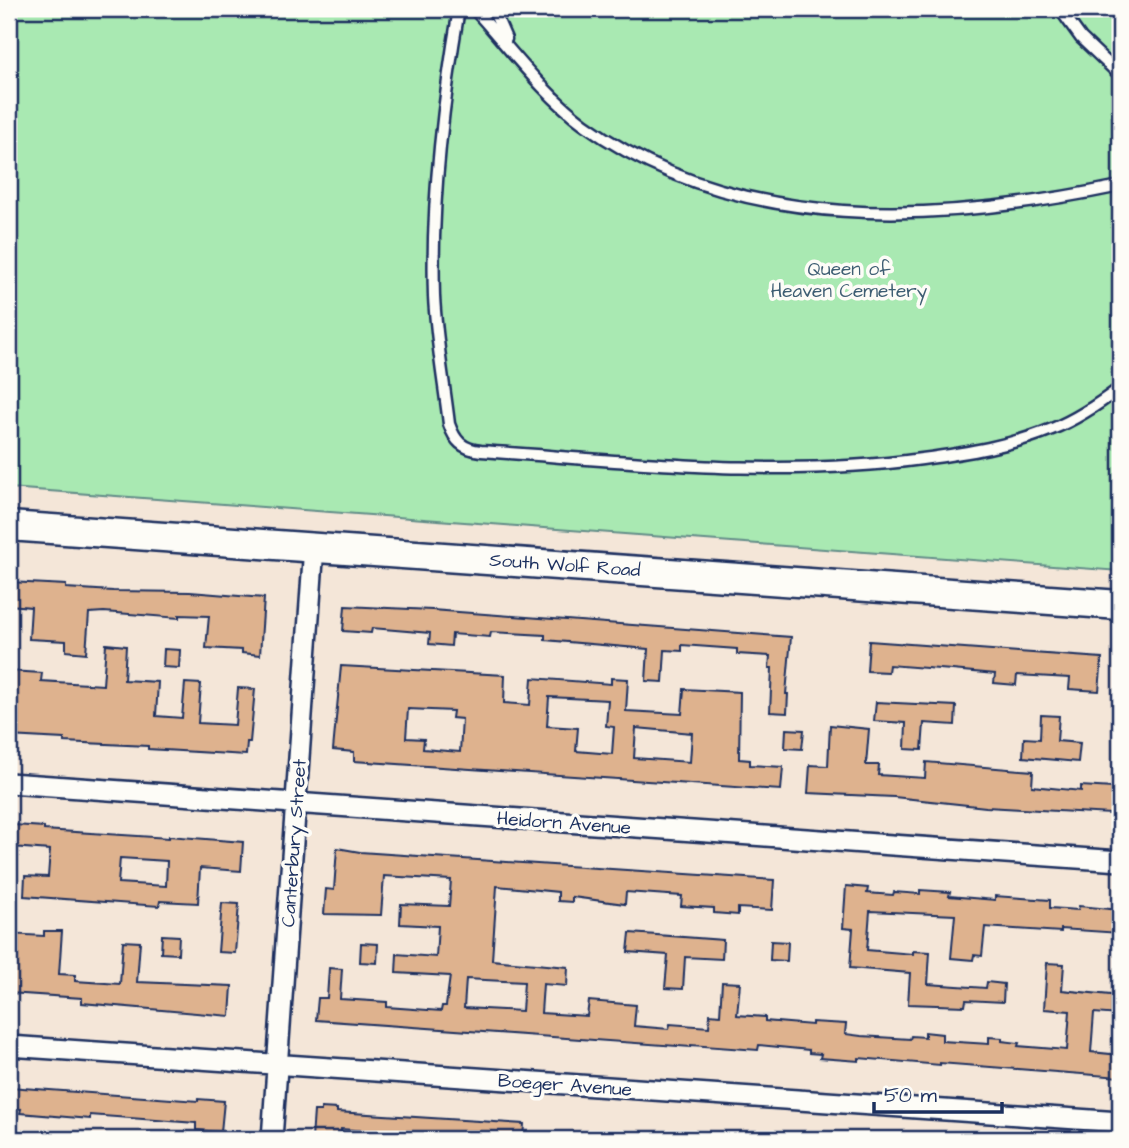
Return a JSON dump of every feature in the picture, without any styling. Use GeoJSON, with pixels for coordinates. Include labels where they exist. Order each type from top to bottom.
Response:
{"type":"FeatureCollection","features":[{"type":"Feature","properties":{"kind":"main road","name":"South Wolf Road"},"geometry":{"type":"LineString","coordinates":[[9,526],[1120,605]]}},
{"type":"Feature","properties":{"kind":"street","name":"Canterbury Street"},"geometry":{"type":"LineString","coordinates":[[272,1139],[314,546]]}},
{"type":"Feature","properties":{"kind":"street","name":"Heidorn Avenue"},"geometry":{"type":"LineString","coordinates":[[9,783],[1120,861]]}},
{"type":"Feature","properties":{"kind":"street","name":"Boeger Avenue"},"geometry":{"type":"LineString","coordinates":[[9,1046],[1120,1122]]}},
{"type":"Feature","properties":{"kind":"lane"},"geometry":{"type":"LineString","coordinates":[[458,9],[442,126],[434,298],[449,424],[453,437],[460,445],[469,450],[722,467],[867,466],[958,454],[1025,439],[1081,415],[1120,388]]}},
{"type":"Feature","properties":{"kind":"lane"},"geometry":{"type":"LineString","coordinates":[[474,9],[550,93],[574,115],[616,145],[654,166],[741,197],[839,211],[934,212],[1046,200],[1120,186]]}},
{"type":"Feature","properties":{"kind":"lane"},"geometry":{"type":"LineString","coordinates":[[493,9],[509,46]]}},
{"type":"Feature","properties":{"kind":"lane"},"geometry":{"type":"LineString","coordinates":[[1060,9],[1081,38],[1120,75]]}},
{"type":"Feature","properties":{"kind":"green space","name":"Queen of Heaven Cemetery"},"geometry":{"type":"Polygon","coordinates":[[[9,9],[1120,9],[1120,571],[9,488],[9,9]]]}},
{"type":"Feature","properties":{"kind":"building"},"geometry":{"type":"Polygon","coordinates":[[[9,582],[113,591],[190,592],[264,598],[260,655],[242,653],[242,650],[206,648],[209,616],[179,615],[179,618],[104,612],[89,613],[86,653],[66,651],[66,641],[29,639],[31,607],[9,605],[9,582]]]}},
{"type":"Feature","properties":{"kind":"building"},"geometry":{"type":"Polygon","coordinates":[[[345,606],[791,637],[787,713],[770,712],[770,656],[737,654],[737,649],[682,645],[682,651],[665,650],[663,682],[646,681],[648,649],[545,640],[545,635],[491,632],[490,637],[452,634],[451,646],[429,644],[430,633],[372,628],[371,633],[343,631],[345,606]]]}},
{"type":"Feature","properties":{"kind":"building"},"geometry":{"type":"Polygon","coordinates":[[[869,641],[1102,658],[1099,691],[1069,689],[1070,678],[1017,675],[1016,685],[994,683],[995,674],[889,665],[888,672],[867,671],[869,641]]]}},
{"type":"Feature","properties":{"kind":"building"},"geometry":{"type":"Polygon","coordinates":[[[106,644],[126,646],[124,680],[158,682],[156,716],[182,718],[185,683],[201,684],[198,723],[235,725],[238,688],[255,689],[250,742],[247,742],[246,755],[9,736],[9,671],[42,673],[41,681],[103,685],[106,644]]]}},
{"type":"Feature","properties":{"kind":"building"},"geometry":{"type":"Polygon","coordinates":[[[164,649],[180,650],[179,668],[163,667],[164,649]]]}},
{"type":"Feature","properties":{"kind":"building"},"geometry":{"type":"Polygon","coordinates":[[[341,666],[505,675],[504,703],[530,705],[532,678],[611,684],[611,678],[628,679],[626,711],[682,714],[684,689],[740,692],[739,759],[750,760],[750,765],[783,767],[781,790],[354,761],[354,752],[333,750],[341,666]],[[549,697],[547,726],[578,728],[576,751],[612,754],[614,727],[606,726],[608,700],[549,697]],[[408,709],[406,738],[424,739],[423,749],[460,752],[462,719],[452,718],[453,711],[408,709]],[[636,728],[634,758],[690,762],[692,733],[636,728]]]}},
{"type":"Feature","properties":{"kind":"building"},"geometry":{"type":"Polygon","coordinates":[[[876,702],[956,706],[955,725],[924,723],[922,750],[905,749],[906,723],[874,721],[876,702]]]}},
{"type":"Feature","properties":{"kind":"building"},"geometry":{"type":"Polygon","coordinates":[[[1041,715],[1059,716],[1057,741],[1080,743],[1078,762],[1023,757],[1024,738],[1040,739],[1041,715]]]}},
{"type":"Feature","properties":{"kind":"building"},"geometry":{"type":"Polygon","coordinates":[[[830,725],[869,729],[866,765],[879,765],[878,775],[925,778],[926,762],[1033,771],[1032,786],[1081,791],[1081,786],[1113,788],[1111,814],[808,793],[810,765],[828,766],[830,725]]]}},
{"type":"Feature","properties":{"kind":"building"},"geometry":{"type":"Polygon","coordinates":[[[786,729],[804,730],[802,749],[785,748],[786,729]]]}},
{"type":"Feature","properties":{"kind":"building"},"geometry":{"type":"Polygon","coordinates":[[[14,825],[44,827],[44,830],[243,842],[241,871],[200,868],[198,903],[160,901],[159,906],[24,896],[25,876],[48,877],[50,850],[12,847],[14,825]],[[120,858],[118,883],[166,886],[167,861],[120,858]]]}},
{"type":"Feature","properties":{"kind":"building"},"geometry":{"type":"Polygon","coordinates":[[[337,848],[360,852],[774,880],[772,910],[738,908],[738,915],[714,913],[714,908],[681,906],[682,896],[626,892],[625,904],[572,897],[572,902],[558,901],[558,892],[497,886],[492,960],[568,967],[567,986],[543,984],[541,1013],[587,1016],[589,1001],[636,1005],[634,1026],[669,1029],[670,1024],[709,1027],[710,1014],[720,1015],[722,982],[740,983],[737,1015],[765,1017],[765,1021],[812,1025],[812,1022],[846,1024],[845,1034],[861,1036],[910,1039],[911,1036],[925,1037],[925,1032],[942,1034],[942,1041],[989,1044],[989,1037],[1019,1043],[1018,1046],[1067,1050],[1070,1011],[1044,1009],[1047,963],[1064,964],[1062,990],[1120,996],[1120,1015],[1094,1013],[1091,1052],[1120,1055],[1120,1077],[940,1063],[820,1058],[821,1054],[809,1053],[809,1050],[759,1045],[758,1050],[691,1047],[316,1020],[318,998],[327,998],[329,968],[342,969],[340,999],[387,1002],[387,1007],[441,1011],[442,1006],[446,1006],[450,976],[396,973],[397,954],[436,957],[438,926],[400,924],[401,904],[449,906],[451,880],[384,876],[381,915],[324,914],[326,889],[334,890],[337,848]],[[466,979],[464,1008],[522,1011],[524,982],[466,979]]]}},
{"type":"Feature","properties":{"kind":"building"},"geometry":{"type":"Polygon","coordinates":[[[846,886],[868,888],[867,893],[920,894],[920,890],[950,892],[949,896],[995,900],[995,896],[1050,900],[1050,908],[1078,910],[1079,906],[1120,910],[1120,933],[985,927],[982,956],[974,955],[973,960],[951,958],[955,915],[870,911],[867,950],[913,954],[913,951],[930,952],[928,984],[986,988],[987,982],[1004,984],[1003,1002],[966,1000],[965,1006],[908,1004],[910,973],[850,968],[853,929],[843,928],[846,886]]]}},
{"type":"Feature","properties":{"kind":"building"},"geometry":{"type":"Polygon","coordinates":[[[222,903],[239,904],[235,953],[218,952],[222,903]]]}},
{"type":"Feature","properties":{"kind":"building"},"geometry":{"type":"Polygon","coordinates":[[[44,931],[62,931],[59,974],[75,975],[75,981],[120,984],[123,941],[140,942],[137,982],[232,986],[230,1016],[82,1003],[82,998],[9,993],[9,934],[44,936],[44,931]]]}},
{"type":"Feature","properties":{"kind":"building"},"geometry":{"type":"Polygon","coordinates":[[[630,933],[723,940],[722,959],[685,957],[683,989],[665,988],[668,955],[628,952],[630,933]]]}},
{"type":"Feature","properties":{"kind":"building"},"geometry":{"type":"Polygon","coordinates":[[[162,935],[179,936],[178,954],[161,953],[162,935]]]}},
{"type":"Feature","properties":{"kind":"building"},"geometry":{"type":"Polygon","coordinates":[[[771,941],[788,942],[787,961],[770,960],[771,941]]]}},
{"type":"Feature","properties":{"kind":"building"},"geometry":{"type":"Polygon","coordinates":[[[361,943],[378,944],[377,963],[360,962],[361,943]]]}},
{"type":"Feature","properties":{"kind":"building"},"geometry":{"type":"Polygon","coordinates":[[[9,1087],[224,1101],[221,1132],[196,1130],[196,1123],[20,1113],[21,1109],[9,1108],[9,1087]]]}},
{"type":"Feature","properties":{"kind":"building"},"geometry":{"type":"Polygon","coordinates":[[[321,1108],[337,1109],[337,1112],[524,1124],[523,1139],[411,1139],[395,1138],[395,1133],[341,1129],[341,1139],[312,1139],[314,1111],[321,1111],[321,1108]]]}}]}
